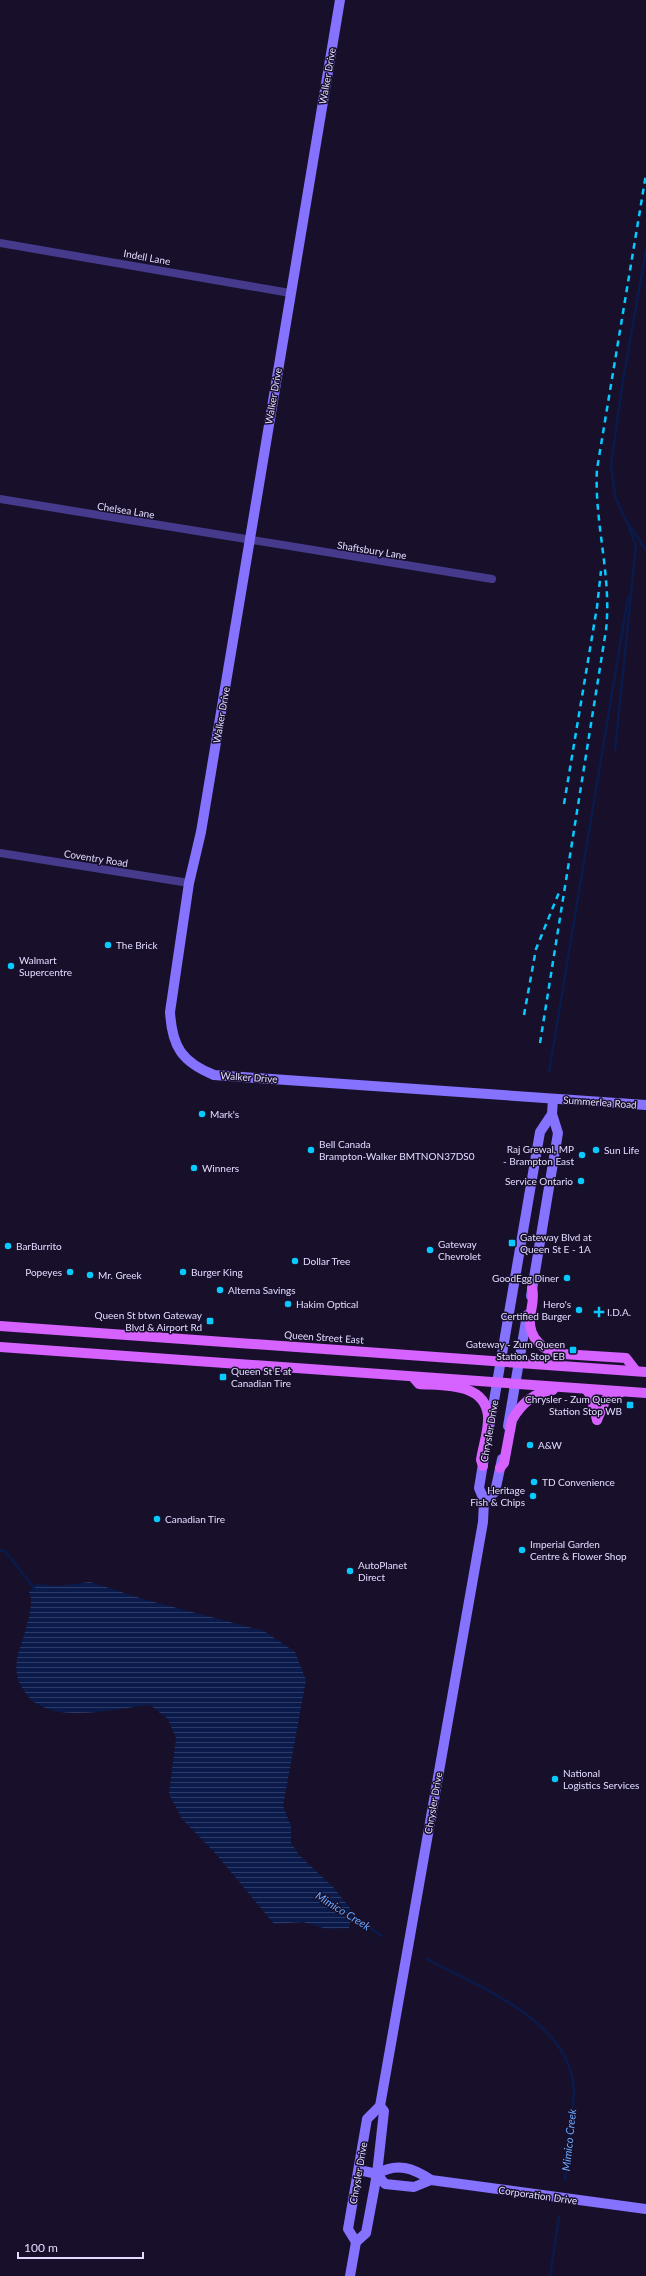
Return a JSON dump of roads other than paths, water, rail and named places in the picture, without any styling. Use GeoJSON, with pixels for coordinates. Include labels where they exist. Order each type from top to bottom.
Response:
{"type":"FeatureCollection","features":[{"type":"Feature","properties":{"kind":"main road"},"geometry":{"type":"LineString","coordinates":[[532,1288],[534,1294],[530,1326],[541,1346],[553,1353],[626,1358],[641,1371]]}},
{"type":"Feature","properties":{"kind":"main road","name":"Queen Street East"},"geometry":{"type":"LineString","coordinates":[[0,1326],[641,1371]]}},
{"type":"Feature","properties":{"kind":"main road"},"geometry":{"type":"LineString","coordinates":[[0,1347],[646,1393]]}},
{"type":"Feature","properties":{"kind":"main road"},"geometry":{"type":"LineString","coordinates":[[413,1377],[419,1384],[466,1388],[481,1400],[488,1417],[481,1460],[483,1466]]}},
{"type":"Feature","properties":{"kind":"main road"},"geometry":{"type":"LineString","coordinates":[[586,1389],[591,1396],[597,1420],[606,1399],[625,1391]]}},
{"type":"Feature","properties":{"kind":"main road"},"geometry":{"type":"LineString","coordinates":[[500,1468],[504,1463],[512,1420],[522,1405],[535,1395],[543,1392],[559,1390],[581,1391],[586,1389]]}},
{"type":"Feature","properties":{"kind":"street","name":"Walker Drive"},"geometry":{"type":"LineString","coordinates":[[340,0],[202,823],[190,883],[170,1012],[171,1030],[178,1049],[186,1060],[201,1070],[214,1075],[553,1099]]}},
{"type":"Feature","properties":{"kind":"street","name":"Indell Lane"},"geometry":{"type":"LineString","coordinates":[[0,243],[290,293]]}},
{"type":"Feature","properties":{"kind":"street","name":"Chelsea Lane"},"geometry":{"type":"LineString","coordinates":[[0,499],[249,541]]}},
{"type":"Feature","properties":{"kind":"street","name":"Shaftsbury Lane"},"geometry":{"type":"LineString","coordinates":[[249,541],[492,579]]}},
{"type":"Feature","properties":{"kind":"street","name":"Coventry Road"},"geometry":{"type":"LineString","coordinates":[[0,853],[190,883]]}},
{"type":"Feature","properties":{"kind":"street","name":"Summerlea Road"},"geometry":{"type":"LineString","coordinates":[[553,1099],[646,1105]]}},
{"type":"Feature","properties":{"kind":"street"},"geometry":{"type":"LineString","coordinates":[[552,1114],[553,1099]]}},
{"type":"Feature","properties":{"kind":"street","name":"Chrysler Drive"},"geometry":{"type":"LineString","coordinates":[[484,1500],[495,1492],[516,1384],[558,1133],[552,1114]]}},
{"type":"Feature","properties":{"kind":"street","name":"Chrysler Drive"},"geometry":{"type":"LineString","coordinates":[[356,2242],[348,2229],[367,2119],[380,2106],[454,1681],[474,1578],[483,1522],[484,1500],[479,1488],[500,1362],[540,1132],[552,1114]]}},
{"type":"Feature","properties":{"kind":"street","name":"Chrysler Drive"},"geometry":{"type":"LineString","coordinates":[[350,2276],[356,2242],[366,2233],[377,2174],[384,2111],[380,2106]]}},
{"type":"Feature","properties":{"kind":"street","name":"Corporation Drive"},"geometry":{"type":"LineString","coordinates":[[377,2174],[388,2167],[415,2170],[431,2180],[646,2210]]}},
{"type":"Feature","properties":{"kind":"street","name":"Corporation Drive"},"geometry":{"type":"LineString","coordinates":[[359,2170],[377,2174],[385,2184],[414,2187],[431,2180]]}},
{"type":"Feature","properties":{"kind":"water"},"geometry":{"type":"Polygon","coordinates":[[[90,1582],[143,1599],[264,1631],[295,1652],[306,1680],[283,1806],[291,1826],[291,1843],[299,1855],[333,1887],[353,1912],[349,1928],[327,1929],[303,1922],[274,1924],[216,1854],[182,1819],[169,1794],[176,1738],[168,1719],[150,1705],[101,1712],[65,1712],[49,1709],[35,1702],[24,1691],[18,1678],[16,1665],[31,1608],[31,1596],[29,1592],[36,1584],[57,1586],[90,1582]]]}},
{"type":"Feature","properties":{"kind":"waterway"},"geometry":{"type":"LineString","coordinates":[[646,250],[623,380],[611,465],[615,496],[625,519],[646,550]]}},
{"type":"Feature","properties":{"kind":"waterway"},"geometry":{"type":"LineString","coordinates":[[615,750],[636,546],[629,527]]}},
{"type":"Feature","properties":{"kind":"waterway"},"geometry":{"type":"LineString","coordinates":[[549,1072],[628,597]]}},
{"type":"Feature","properties":{"kind":"waterway","name":"Mimico Creek"},"geometry":{"type":"LineString","coordinates":[[0,1550],[6,1552],[34,1588]]}},
{"type":"Feature","properties":{"kind":"waterway","name":"Mimico Creek"},"geometry":{"type":"LineString","coordinates":[[351,1915],[382,1936]]}},
{"type":"Feature","properties":{"kind":"waterway","name":"Mimico Creek"},"geometry":{"type":"LineString","coordinates":[[427,1959],[496,1995],[519,2009],[540,2025],[557,2044],[569,2065],[574,2090],[565,2180]]}},
{"type":"Feature","properties":{"kind":"waterway","name":"Mimico Creek"},"geometry":{"type":"LineString","coordinates":[[550,2276],[559,2217]]}},
{"type":"Feature","properties":{"kind":"railway"},"geometry":{"type":"LineString","coordinates":[[540,1043],[606,630],[607,590],[598,509],[597,469],[646,174]]}},
{"type":"Feature","properties":{"kind":"railway"},"geometry":{"type":"LineString","coordinates":[[564,804],[597,607],[601,571]]}},
{"type":"Feature","properties":{"kind":"railway"},"geometry":{"type":"LineString","coordinates":[[524,1015],[536,949],[560,890]]}},
{"type":"Feature","properties":{"kind":"place","name":"The Brick"},"geometry":{"type":"Point","coordinates":[108,945]}},
{"type":"Feature","properties":{"kind":"place","name":"Walmart Supercentre"},"geometry":{"type":"Point","coordinates":[11,966]}},
{"type":"Feature","properties":{"kind":"place","name":"Mark's"},"geometry":{"type":"Point","coordinates":[202,1114]}},
{"type":"Feature","properties":{"kind":"place","name":"Bell Canada Brampton-Walker BMTNON37DS0"},"geometry":{"type":"Point","coordinates":[311,1150]}},
{"type":"Feature","properties":{"kind":"place","name":"Sun Life"},"geometry":{"type":"Point","coordinates":[596,1150]}},
{"type":"Feature","properties":{"kind":"place","name":"Raj Grewal, MP - Brampton East"},"geometry":{"type":"Point","coordinates":[582,1155]}},
{"type":"Feature","properties":{"kind":"place","name":"Winners"},"geometry":{"type":"Point","coordinates":[194,1168]}},
{"type":"Feature","properties":{"kind":"place","name":"Service Ontario"},"geometry":{"type":"Point","coordinates":[581,1181]}},
{"type":"Feature","properties":{"kind":"place","name":"Gateway Blvd at Queen St E - 1A"},"geometry":{"type":"Point","coordinates":[512,1243]}},
{"type":"Feature","properties":{"kind":"place","name":"BarBurrito"},"geometry":{"type":"Point","coordinates":[8,1246]}},
{"type":"Feature","properties":{"kind":"place","name":"Gateway Chevrolet"},"geometry":{"type":"Point","coordinates":[430,1250]}},
{"type":"Feature","properties":{"kind":"place","name":"Dollar Tree"},"geometry":{"type":"Point","coordinates":[295,1261]}},
{"type":"Feature","properties":{"kind":"place","name":"Popeyes"},"geometry":{"type":"Point","coordinates":[70,1272]}},
{"type":"Feature","properties":{"kind":"place","name":"Burger King"},"geometry":{"type":"Point","coordinates":[183,1272]}},
{"type":"Feature","properties":{"kind":"place","name":"Mr. Greek"},"geometry":{"type":"Point","coordinates":[90,1275]}},
{"type":"Feature","properties":{"kind":"place","name":"GoodEgg Diner"},"geometry":{"type":"Point","coordinates":[567,1278]}},
{"type":"Feature","properties":{"kind":"place","name":"Alterna Savings"},"geometry":{"type":"Point","coordinates":[220,1290]}},
{"type":"Feature","properties":{"kind":"place","name":"Hakim Optical"},"geometry":{"type":"Point","coordinates":[288,1304]}},
{"type":"Feature","properties":{"kind":"place","name":"Hero's Certified Burger"},"geometry":{"type":"Point","coordinates":[579,1310]}},
{"type":"Feature","properties":{"kind":"place","name":"I.D.A."},"geometry":{"type":"Point","coordinates":[599,1312]}},
{"type":"Feature","properties":{"kind":"place","name":"Queen St btwn Gateway Blvd & Airport Rd"},"geometry":{"type":"Point","coordinates":[210,1321]}},
{"type":"Feature","properties":{"kind":"place","name":"Gateway - Zum Queen Station Stop EB"},"geometry":{"type":"Point","coordinates":[573,1350]}},
{"type":"Feature","properties":{"kind":"place","name":"Queen St E at Canadian Tire"},"geometry":{"type":"Point","coordinates":[223,1377]}},
{"type":"Feature","properties":{"kind":"place","name":"Chrysler - Zum Queen Station Stop WB"},"geometry":{"type":"Point","coordinates":[630,1405]}},
{"type":"Feature","properties":{"kind":"place","name":"A&W"},"geometry":{"type":"Point","coordinates":[530,1445]}},
{"type":"Feature","properties":{"kind":"place","name":"TD Convenience"},"geometry":{"type":"Point","coordinates":[534,1482]}},
{"type":"Feature","properties":{"kind":"place","name":"Heritage Fish & Chips"},"geometry":{"type":"Point","coordinates":[533,1496]}},
{"type":"Feature","properties":{"kind":"place","name":"Canadian Tire"},"geometry":{"type":"Point","coordinates":[157,1519]}},
{"type":"Feature","properties":{"kind":"place","name":"Imperial Garden Centre & Flower Shop"},"geometry":{"type":"Point","coordinates":[522,1550]}},
{"type":"Feature","properties":{"kind":"place","name":"AutoPlanet Direct"},"geometry":{"type":"Point","coordinates":[350,1571]}},
{"type":"Feature","properties":{"kind":"place","name":"National Logistics Services"},"geometry":{"type":"Point","coordinates":[555,1779]}}]}
